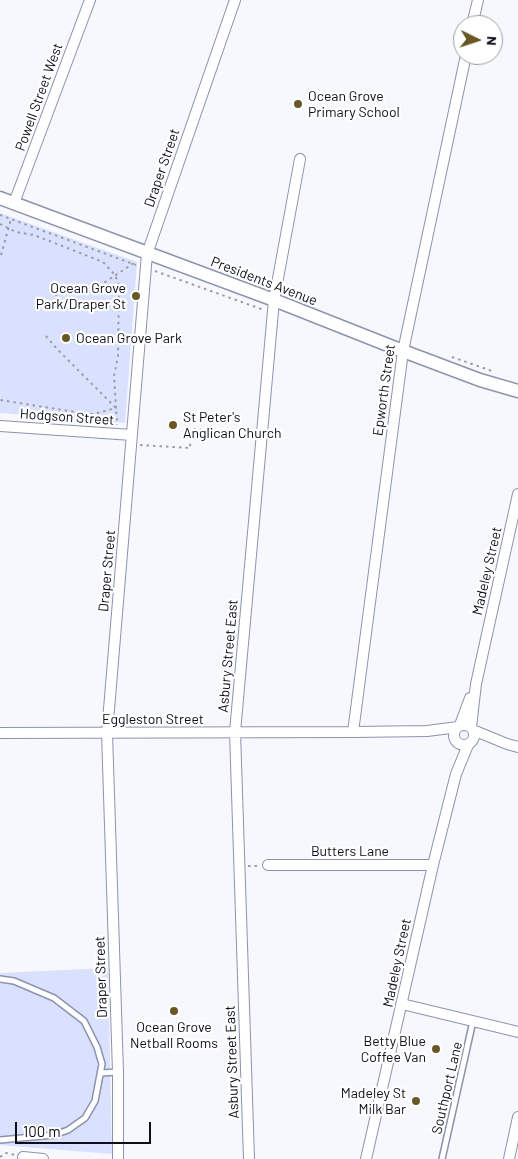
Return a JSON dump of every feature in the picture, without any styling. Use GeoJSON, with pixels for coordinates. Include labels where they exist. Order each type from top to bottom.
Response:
{"type":"FeatureCollection","features":[{"type":"Feature","properties":{"kind":"street","name":"Powell Street West"},"geometry":{"type":"LineString","coordinates":[[14,203],[90,0]]}},
{"type":"Feature","properties":{"kind":"street","name":"Draper Street"},"geometry":{"type":"LineString","coordinates":[[118,1159],[118,1072],[107,733],[147,254],[235,0]]}},
{"type":"Feature","properties":{"kind":"street"},"geometry":{"type":"LineString","coordinates":[[474,15],[478,0]]}},
{"type":"Feature","properties":{"kind":"street","name":"Epworth Street"},"geometry":{"type":"LineString","coordinates":[[353,732],[403,351],[464,65]]}},
{"type":"Feature","properties":{"kind":"street","name":"Asbury Street East"},"geometry":{"type":"LineString","coordinates":[[249,1159],[235,732],[274,300],[300,159]]}},
{"type":"Feature","properties":{"kind":"street","name":"Presidents Avenue"},"geometry":{"type":"LineString","coordinates":[[0,198],[274,300],[480,380],[518,391]]}},
{"type":"Feature","properties":{"kind":"street","name":"Hodgson Street"},"geometry":{"type":"LineString","coordinates":[[0,426],[132,435]]}},
{"type":"Feature","properties":{"kind":"street","name":"Madeley Street"},"geometry":{"type":"LineString","coordinates":[[466,727],[518,494]]}},
{"type":"Feature","properties":{"kind":"street"},"geometry":{"type":"LineString","coordinates":[[466,727],[454,734],[455,740],[462,745],[470,743],[506,744]]}},
{"type":"Feature","properties":{"kind":"street"},"geometry":{"type":"LineString","coordinates":[[466,727],[474,736],[470,743]]}},
{"type":"Feature","properties":{"kind":"street"},"geometry":{"type":"LineString","coordinates":[[466,727],[506,744],[518,747]]}},
{"type":"Feature","properties":{"kind":"street","name":"Eggleston Street"},"geometry":{"type":"LineString","coordinates":[[0,733],[353,732],[427,731],[466,727]]}},
{"type":"Feature","properties":{"kind":"street","name":"Eggleston Street"},"geometry":{"type":"LineString","coordinates":[[427,731],[455,740]]}},
{"type":"Feature","properties":{"kind":"street","name":"Madeley Street"},"geometry":{"type":"LineString","coordinates":[[455,740],[456,774]]}},
{"type":"Feature","properties":{"kind":"street","name":"Madeley Street"},"geometry":{"type":"LineString","coordinates":[[366,1159],[433,865],[456,774],[470,743]]}},
{"type":"Feature","properties":{"kind":"street","name":"Butters Lane"},"geometry":{"type":"LineString","coordinates":[[268,865],[433,865]]}},
{"type":"Feature","properties":{"kind":"street"},"geometry":{"type":"LineString","coordinates":[[402,1004],[518,1032]]}},
{"type":"Feature","properties":{"kind":"street"},"geometry":{"type":"LineString","coordinates":[[509,1159],[518,1116]]}},
{"type":"Feature","properties":{"kind":"street"},"geometry":{"type":"LineString","coordinates":[[23,1157],[43,1159]]}},
{"type":"Feature","properties":{"kind":"lane"},"geometry":{"type":"LineString","coordinates":[[0,979],[14,981],[54,998],[84,1021],[97,1048],[102,1064],[102,1073],[95,1101],[85,1118],[68,1130],[54,1135],[0,1140]]}},
{"type":"Feature","properties":{"kind":"lane","name":"Southport Lane"},"geometry":{"type":"LineString","coordinates":[[442,1159],[474,1021]]}},
{"type":"Feature","properties":{"kind":"lane"},"geometry":{"type":"LineString","coordinates":[[102,1073],[118,1072]]}},
{"type":"Feature","properties":{"kind":"path"},"geometry":{"type":"LineString","coordinates":[[1,255],[11,219]]}},
{"type":"Feature","properties":{"kind":"path"},"geometry":{"type":"LineString","coordinates":[[0,224],[16,232],[34,235],[103,262],[115,275],[119,285],[118,356],[114,376],[118,434]]}},
{"type":"Feature","properties":{"kind":"path"},"geometry":{"type":"LineString","coordinates":[[56,295],[93,290],[147,254]]}},
{"type":"Feature","properties":{"kind":"path"},"geometry":{"type":"LineString","coordinates":[[46,336],[116,408]]}},
{"type":"Feature","properties":{"kind":"path"},"geometry":{"type":"LineString","coordinates":[[0,400],[82,414],[94,414],[116,408]]}},
{"type":"Feature","properties":{"kind":"path"},"geometry":{"type":"LineString","coordinates":[[140,445],[190,448],[191,429],[250,433],[262,437]]}},
{"type":"Feature","properties":{"kind":"path"},"geometry":{"type":"LineString","coordinates":[[240,866],[268,865]]}},
{"type":"Feature","properties":{"kind":"path"},"geometry":{"type":"LineString","coordinates":[[0,1157],[2,1154],[12,1154],[18,1158],[23,1157]]}},
{"type":"Feature","properties":{"kind":"shaded area","name":"Ocean Grove Park"},"geometry":{"type":"Polygon","coordinates":[[[0,213],[137,262],[125,423],[0,413],[0,213]]]}},
{"type":"Feature","properties":{"kind":"shaded area"},"geometry":{"type":"Polygon","coordinates":[[[108,968],[112,1154],[0,1145],[0,973],[108,968]]]}},
{"type":"Feature","properties":{"kind":"place","name":"Ocean Grove Primary School"},"geometry":{"type":"Point","coordinates":[298,104]}},
{"type":"Feature","properties":{"kind":"place","name":"Ocean Grove Park/Draper St"},"geometry":{"type":"Point","coordinates":[136,296]}},
{"type":"Feature","properties":{"kind":"place","name":"Ocean Grove Park"},"geometry":{"type":"Point","coordinates":[66,338]}},
{"type":"Feature","properties":{"kind":"place","name":"St Peter's Anglican Church"},"geometry":{"type":"Point","coordinates":[173,425]}},
{"type":"Feature","properties":{"kind":"place","name":"Ocean Grove Netball Rooms"},"geometry":{"type":"Point","coordinates":[174,1011]}},
{"type":"Feature","properties":{"kind":"place","name":"Betty Blue Coffee Van"},"geometry":{"type":"Point","coordinates":[436,1049]}},
{"type":"Feature","properties":{"kind":"place","name":"Madeley St Milk Bar"},"geometry":{"type":"Point","coordinates":[416,1101]}}]}
